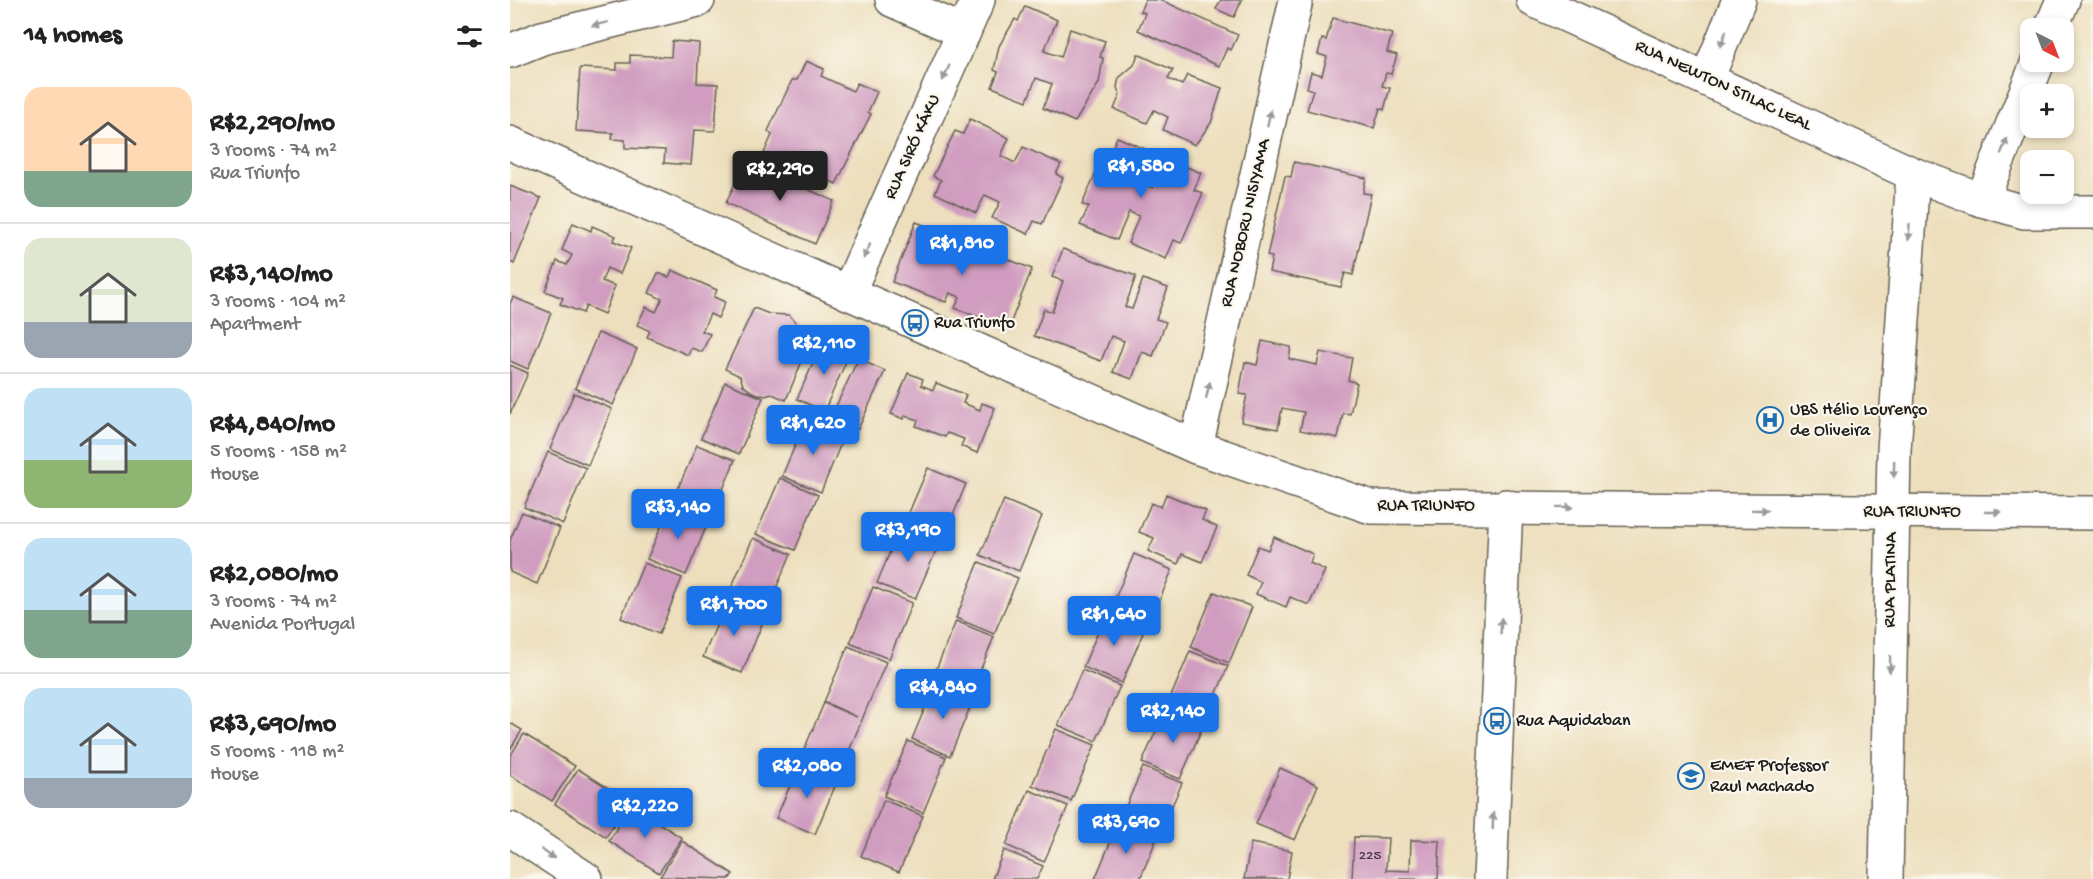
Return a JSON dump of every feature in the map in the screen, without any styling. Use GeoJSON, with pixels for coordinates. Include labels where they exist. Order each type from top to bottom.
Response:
{"type":"FeatureCollection","features":[{"type":"Feature","properties":{"kind":"street"},"geometry":{"type":"LineString","coordinates":[[510,51],[542,38],[698,0]]}},
{"type":"Feature","properties":{"kind":"street"},"geometry":{"type":"LineString","coordinates":[[892,0],[964,32]]}},
{"type":"Feature","properties":{"kind":"street","name":"RUA SIRÓ KÁKU"},"geometry":{"type":"LineString","coordinates":[[848,293],[978,0]]}},
{"type":"Feature","properties":{"kind":"street","name":"RUA NOBORU NISIYAMA"},"geometry":{"type":"LineString","coordinates":[[1196,447],[1296,0]]}},
{"type":"Feature","properties":{"kind":"street","name":"RUA NEWTON STILAC LEAL"},"geometry":{"type":"LineString","coordinates":[[1533,0],[1913,174],[1982,200],[2024,212],[2093,213]]}},
{"type":"Feature","properties":{"kind":"street"},"geometry":{"type":"LineString","coordinates":[[1707,79],[1740,0]]}},
{"type":"Feature","properties":{"kind":"street"},"geometry":{"type":"LineString","coordinates":[[2055,18],[2063,0]]}},
{"type":"Feature","properties":{"kind":"street"},"geometry":{"type":"LineString","coordinates":[[1982,200],[2034,72]]}},
{"type":"Feature","properties":{"kind":"street","name":"RUA TRIUNFO"},"geometry":{"type":"LineString","coordinates":[[510,143],[1196,447],[1371,507],[1506,506],[2093,513]]}},
{"type":"Feature","properties":{"kind":"street","name":"RUA PLATINA"},"geometry":{"type":"LineString","coordinates":[[1886,879],[1894,450],[1913,174]]}},
{"type":"Feature","properties":{"kind":"street"},"geometry":{"type":"LineString","coordinates":[[1490,879],[1506,506]]}},
{"type":"Feature","properties":{"kind":"street"},"geometry":{"type":"LineString","coordinates":[[510,829],[586,879]]}},
{"type":"Feature","properties":{"kind":"building"},"geometry":{"type":"Polygon","coordinates":[[[1145,0],[1161,0],[1238,35],[1231,50],[1227,48],[1219,66],[1138,30],[1145,13],[1140,11],[1145,0]]]}},
{"type":"Feature","properties":{"kind":"building"},"geometry":{"type":"Polygon","coordinates":[[[1221,0],[1242,0],[1234,17],[1216,9],[1221,0]]]}},
{"type":"Feature","properties":{"kind":"building"},"geometry":{"type":"Polygon","coordinates":[[[1025,6],[1057,20],[1044,51],[1061,57],[1070,29],[1105,41],[1100,57],[1103,58],[1099,83],[1075,122],[1043,108],[1052,84],[1036,78],[1027,101],[992,87],[998,72],[994,70],[999,46],[1015,19],[1018,21],[1025,6]]]}},
{"type":"Feature","properties":{"kind":"building"},"geometry":{"type":"Polygon","coordinates":[[[1333,18],[1392,34],[1387,52],[1397,55],[1391,74],[1386,73],[1382,86],[1390,88],[1384,110],[1380,108],[1374,128],[1307,110],[1313,90],[1307,88],[1311,72],[1322,75],[1327,57],[1318,54],[1322,39],[1326,40],[1333,18]]]}},
{"type":"Feature","properties":{"kind":"building"},"geometry":{"type":"Polygon","coordinates":[[[672,41],[699,43],[697,83],[718,84],[715,131],[694,130],[691,165],[664,163],[665,150],[625,148],[625,140],[612,139],[613,133],[576,131],[580,68],[617,70],[617,63],[630,63],[630,55],[671,57],[672,41]]]}},
{"type":"Feature","properties":{"kind":"building"},"geometry":{"type":"Polygon","coordinates":[[[1138,54],[1173,70],[1168,79],[1182,85],[1187,75],[1222,88],[1211,123],[1195,145],[1163,130],[1168,117],[1154,110],[1147,123],[1114,109],[1120,95],[1117,87],[1119,78],[1134,65],[1138,54]]]}},
{"type":"Feature","properties":{"kind":"building"},"geometry":{"type":"Polygon","coordinates":[[[806,61],[824,69],[821,76],[853,91],[857,83],[877,92],[868,112],[871,114],[836,184],[817,175],[820,169],[786,154],[782,161],[764,153],[772,135],[768,131],[792,80],[797,80],[806,61]]]}},
{"type":"Feature","properties":{"kind":"building"},"geometry":{"type":"Polygon","coordinates":[[[970,119],[1009,138],[1001,156],[1015,163],[1023,147],[1061,164],[1056,174],[1063,178],[1042,224],[1034,221],[1028,234],[992,218],[1000,202],[985,195],[976,213],[935,193],[941,180],[933,176],[955,131],[963,134],[970,119]]]}},
{"type":"Feature","properties":{"kind":"building"},"geometry":{"type":"Polygon","coordinates":[[[1117,137],[1152,152],[1139,182],[1153,188],[1166,158],[1201,173],[1194,190],[1203,193],[1181,243],[1174,240],[1166,259],[1128,243],[1139,216],[1129,212],[1117,240],[1080,225],[1089,206],[1082,205],[1105,151],[1110,153],[1117,137]]]}},
{"type":"Feature","properties":{"kind":"building"},"geometry":{"type":"Polygon","coordinates":[[[745,161],[834,201],[815,244],[726,203],[745,161]]]}},
{"type":"Feature","properties":{"kind":"building"},"geometry":{"type":"Polygon","coordinates":[[[1294,162],[1366,178],[1363,193],[1371,194],[1353,275],[1345,273],[1341,287],[1269,272],[1272,257],[1267,256],[1285,176],[1291,177],[1294,162]]]}},
{"type":"Feature","properties":{"kind":"building"},"geometry":{"type":"Polygon","coordinates":[[[510,186],[541,198],[514,264],[510,262],[510,186]]]}},
{"type":"Feature","properties":{"kind":"building"},"geometry":{"type":"Polygon","coordinates":[[[916,222],[966,241],[961,253],[975,259],[983,249],[1032,269],[1008,329],[955,308],[960,297],[950,293],[946,302],[892,282],[916,222]]]}},
{"type":"Feature","properties":{"kind":"building"},"geometry":{"type":"Polygon","coordinates":[[[573,223],[591,231],[592,226],[616,236],[613,241],[631,248],[620,274],[607,268],[602,281],[615,286],[604,314],[586,306],[583,313],[560,304],[563,298],[545,291],[557,261],[567,265],[572,255],[562,250],[573,223]]]}},
{"type":"Feature","properties":{"kind":"building"},"geometry":{"type":"Polygon","coordinates":[[[1063,249],[1136,276],[1125,307],[1132,309],[1143,279],[1168,288],[1156,319],[1166,322],[1153,356],[1142,352],[1132,379],[1113,372],[1124,341],[1111,336],[1101,361],[1034,336],[1044,309],[1052,312],[1063,281],[1052,277],[1063,249]]]}},
{"type":"Feature","properties":{"kind":"building"},"geometry":{"type":"Polygon","coordinates":[[[672,270],[717,290],[714,297],[725,302],[718,318],[710,314],[702,331],[710,334],[702,352],[691,348],[688,355],[647,337],[650,331],[637,325],[646,307],[656,312],[662,299],[649,293],[658,273],[669,277],[672,270]]]}},
{"type":"Feature","properties":{"kind":"building"},"geometry":{"type":"Polygon","coordinates":[[[513,297],[551,313],[528,369],[510,361],[510,304],[513,297]]]}},
{"type":"Feature","properties":{"kind":"building"},"geometry":{"type":"Polygon","coordinates":[[[754,308],[769,314],[789,315],[799,326],[814,332],[786,400],[772,394],[765,396],[752,392],[743,385],[740,376],[725,369],[754,308]]]}},
{"type":"Feature","properties":{"kind":"building"},"geometry":{"type":"Polygon","coordinates":[[[598,333],[637,349],[613,405],[575,388],[598,333]]]}},
{"type":"Feature","properties":{"kind":"building"},"geometry":{"type":"Polygon","coordinates":[[[823,341],[850,353],[824,411],[797,399],[823,341]]]}},
{"type":"Feature","properties":{"kind":"building"},"geometry":{"type":"Polygon","coordinates":[[[1262,341],[1291,347],[1289,359],[1317,365],[1320,352],[1352,358],[1348,380],[1357,383],[1350,414],[1343,413],[1338,438],[1300,430],[1304,412],[1282,408],[1278,429],[1241,422],[1247,395],[1239,394],[1245,362],[1257,365],[1262,341]]]}},
{"type":"Feature","properties":{"kind":"building"},"geometry":{"type":"Polygon","coordinates":[[[858,359],[885,371],[858,429],[831,417],[858,359]]]}},
{"type":"Feature","properties":{"kind":"building"},"geometry":{"type":"Polygon","coordinates":[[[510,365],[528,373],[510,414],[510,365]]]}},
{"type":"Feature","properties":{"kind":"building"},"geometry":{"type":"Polygon","coordinates":[[[908,373],[923,379],[921,385],[933,390],[936,383],[966,395],[963,403],[980,410],[982,403],[995,408],[977,453],[961,446],[964,439],[947,433],[945,437],[916,426],[918,420],[905,415],[904,419],[891,414],[908,373]]]}},
{"type":"Feature","properties":{"kind":"building"},"geometry":{"type":"Polygon","coordinates":[[[725,382],[763,398],[739,454],[701,438],[725,382]]]}},
{"type":"Feature","properties":{"kind":"building"},"geometry":{"type":"Polygon","coordinates":[[[574,393],[612,409],[588,465],[550,449],[574,393]]]}},
{"type":"Feature","properties":{"kind":"building"},"geometry":{"type":"Polygon","coordinates":[[[806,420],[844,436],[821,492],[782,476],[806,420]]]}},
{"type":"Feature","properties":{"kind":"building"},"geometry":{"type":"Polygon","coordinates":[[[697,445],[735,460],[712,516],[673,500],[697,445]]]}},
{"type":"Feature","properties":{"kind":"building"},"geometry":{"type":"Polygon","coordinates":[[[548,452],[586,468],[563,524],[524,507],[548,452]]]}},
{"type":"Feature","properties":{"kind":"building"},"geometry":{"type":"Polygon","coordinates":[[[928,468],[966,484],[943,540],[904,524],[928,468]]]}},
{"type":"Feature","properties":{"kind":"building"},"geometry":{"type":"Polygon","coordinates":[[[780,478],[818,495],[795,550],[756,534],[780,478]]]}},
{"type":"Feature","properties":{"kind":"building"},"geometry":{"type":"Polygon","coordinates":[[[1166,494],[1206,511],[1202,520],[1217,527],[1202,562],[1182,554],[1178,564],[1148,551],[1154,538],[1139,532],[1151,503],[1161,507],[1166,494]]]}},
{"type":"Feature","properties":{"kind":"building"},"geometry":{"type":"Polygon","coordinates":[[[1004,500],[1042,516],[1019,571],[980,555],[1004,500]]]}},
{"type":"Feature","properties":{"kind":"building"},"geometry":{"type":"Polygon","coordinates":[[[671,504],[709,520],[686,575],[647,559],[671,504]]]}},
{"type":"Feature","properties":{"kind":"building"},"geometry":{"type":"Polygon","coordinates":[[[522,512],[560,528],[537,584],[510,572],[510,540],[522,512]]]}},
{"type":"Feature","properties":{"kind":"building"},"geometry":{"type":"Polygon","coordinates":[[[900,528],[939,544],[915,599],[877,583],[900,528]]]}},
{"type":"Feature","properties":{"kind":"building"},"geometry":{"type":"Polygon","coordinates":[[[1274,537],[1313,554],[1310,563],[1325,570],[1309,605],[1290,597],[1286,607],[1256,594],[1261,582],[1246,575],[1258,546],[1268,550],[1274,537]]]}},
{"type":"Feature","properties":{"kind":"building"},"geometry":{"type":"Polygon","coordinates":[[[753,538],[791,554],[767,609],[729,593],[753,538]]]}},
{"type":"Feature","properties":{"kind":"building"},"geometry":{"type":"Polygon","coordinates":[[[1134,554],[1172,570],[1149,626],[1110,610],[1134,554]]]}},
{"type":"Feature","properties":{"kind":"building"},"geometry":{"type":"Polygon","coordinates":[[[979,562],[1018,578],[994,634],[956,618],[979,562]]]}},
{"type":"Feature","properties":{"kind":"building"},"geometry":{"type":"Polygon","coordinates":[[[644,563],[682,578],[659,634],[621,618],[644,563]]]}},
{"type":"Feature","properties":{"kind":"building"},"geometry":{"type":"Polygon","coordinates":[[[873,587],[912,603],[889,659],[850,643],[873,587]]]}},
{"type":"Feature","properties":{"kind":"building"},"geometry":{"type":"Polygon","coordinates":[[[1214,592],[1252,607],[1229,663],[1191,647],[1214,592]]]}},
{"type":"Feature","properties":{"kind":"building"},"geometry":{"type":"Polygon","coordinates":[[[727,601],[765,617],[742,673],[703,657],[727,601]]]}},
{"type":"Feature","properties":{"kind":"building"},"geometry":{"type":"Polygon","coordinates":[[[1107,611],[1145,628],[1122,683],[1083,667],[1107,611]]]}},
{"type":"Feature","properties":{"kind":"building"},"geometry":{"type":"Polygon","coordinates":[[[956,621],[994,637],[971,693],[933,677],[956,621]]]}},
{"type":"Feature","properties":{"kind":"building"},"geometry":{"type":"Polygon","coordinates":[[[848,646],[886,662],[839,775],[800,759],[824,703],[857,717],[824,702],[848,646]]]}},
{"type":"Feature","properties":{"kind":"building"},"geometry":{"type":"Polygon","coordinates":[[[1190,651],[1228,666],[1205,722],[1167,706],[1190,651]]]}},
{"type":"Feature","properties":{"kind":"building"},"geometry":{"type":"Polygon","coordinates":[[[1082,670],[1120,686],[1096,741],[1058,725],[1082,670]]]}},
{"type":"Feature","properties":{"kind":"building"},"geometry":{"type":"Polygon","coordinates":[[[935,684],[973,700],[950,756],[912,739],[935,684]]]}},
{"type":"Feature","properties":{"kind":"building"},"geometry":{"type":"Polygon","coordinates":[[[1166,708],[1204,724],[1180,779],[1142,763],[1166,708]]]}},
{"type":"Feature","properties":{"kind":"building"},"geometry":{"type":"Polygon","coordinates":[[[510,723],[522,730],[510,750],[510,723]]]}},
{"type":"Feature","properties":{"kind":"building"},"geometry":{"type":"Polygon","coordinates":[[[1056,729],[1095,745],[1071,801],[1032,785],[1056,729]]]}},
{"type":"Feature","properties":{"kind":"building"},"geometry":{"type":"Polygon","coordinates":[[[524,734],[575,766],[552,801],[510,775],[510,756],[524,734]]]}},
{"type":"Feature","properties":{"kind":"building"},"geometry":{"type":"Polygon","coordinates":[[[908,741],[946,757],[923,813],[884,796],[908,741]]]}},
{"type":"Feature","properties":{"kind":"building"},"geometry":{"type":"Polygon","coordinates":[[[800,763],[838,779],[815,834],[776,818],[800,763]]]}},
{"type":"Feature","properties":{"kind":"building"},"geometry":{"type":"Polygon","coordinates":[[[1143,767],[1182,783],[1158,838],[1119,822],[1143,767]]]}},
{"type":"Feature","properties":{"kind":"building"},"geometry":{"type":"Polygon","coordinates":[[[1280,768],[1318,785],[1295,840],[1256,824],[1280,768]]]}},
{"type":"Feature","properties":{"kind":"building"},"geometry":{"type":"Polygon","coordinates":[[[578,769],[629,801],[606,837],[555,804],[578,769]]]}},
{"type":"Feature","properties":{"kind":"building"},"geometry":{"type":"Polygon","coordinates":[[[1029,790],[1068,806],[1044,862],[1006,845],[1029,790]]]}},
{"type":"Feature","properties":{"kind":"building"},"geometry":{"type":"Polygon","coordinates":[[[884,800],[923,816],[899,872],[861,856],[884,800]]]}},
{"type":"Feature","properties":{"kind":"building"},"geometry":{"type":"Polygon","coordinates":[[[631,805],[682,838],[659,873],[609,841],[631,805]]]}},
{"type":"Feature","properties":{"kind":"building"},"geometry":{"type":"Polygon","coordinates":[[[1118,824],[1156,840],[1140,879],[1095,879],[1118,824]]]}},
{"type":"Feature","properties":{"kind":"building"},"geometry":{"type":"Polygon","coordinates":[[[1354,837],[1388,838],[1386,870],[1410,871],[1411,840],[1440,841],[1438,879],[1352,879],[1354,837]]]}},
{"type":"Feature","properties":{"kind":"building"},"geometry":{"type":"Polygon","coordinates":[[[682,841],[733,874],[729,879],[660,877],[682,841]]]}},
{"type":"Feature","properties":{"kind":"building"},"geometry":{"type":"Polygon","coordinates":[[[1251,843],[1292,851],[1287,879],[1244,879],[1251,843]]]}},
{"type":"Feature","properties":{"kind":"building"},"geometry":{"type":"Polygon","coordinates":[[[1004,850],[1043,866],[1037,879],[992,879],[1004,850]]]}},
{"type":"Feature","properties":{"kind":"place","name":"Rua Triunfo"},"geometry":{"type":"Point","coordinates":[915,323]}},
{"type":"Feature","properties":{"kind":"place","name":"UBS Hélio Lourenço de Oliveira"},"geometry":{"type":"Point","coordinates":[1770,420]}},
{"type":"Feature","properties":{"kind":"place","name":"Rua Aquidaban"},"geometry":{"type":"Point","coordinates":[1497,721]}},
{"type":"Feature","properties":{"kind":"place","name":"EMEF Professor Raul Machado"},"geometry":{"type":"Point","coordinates":[1691,776]}}]}
